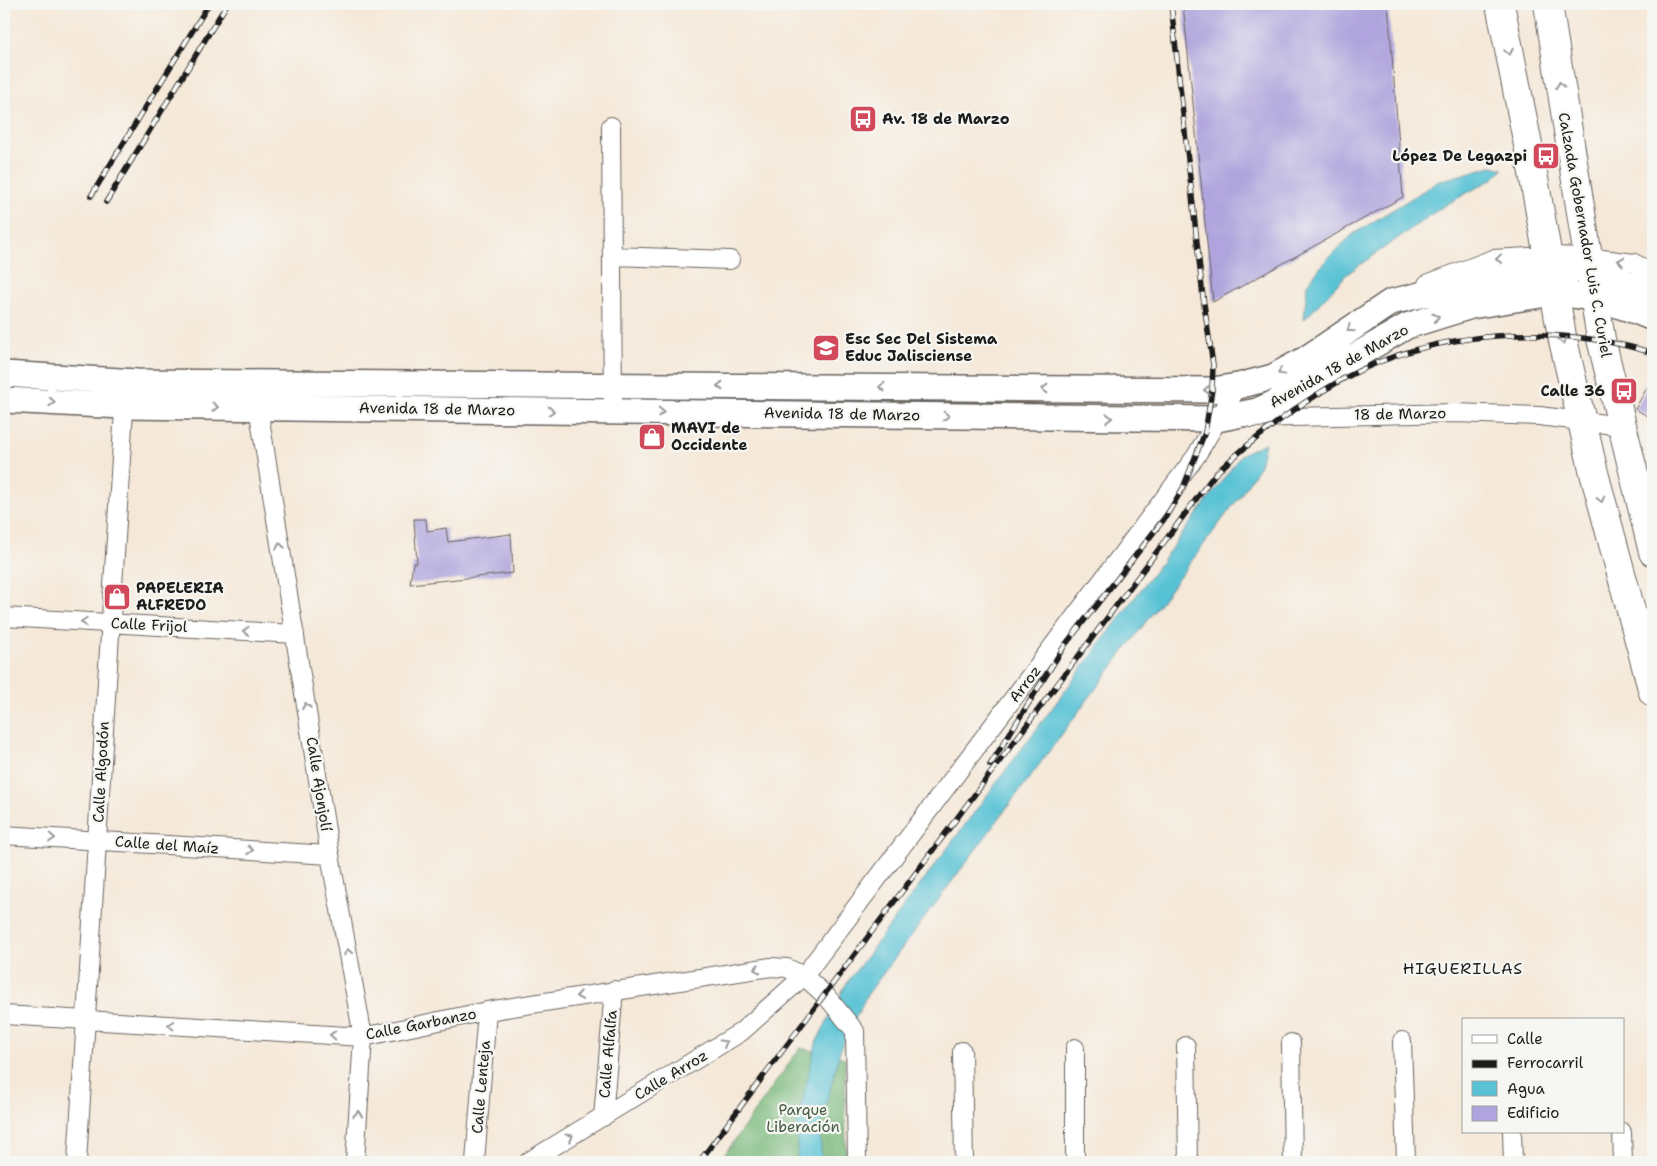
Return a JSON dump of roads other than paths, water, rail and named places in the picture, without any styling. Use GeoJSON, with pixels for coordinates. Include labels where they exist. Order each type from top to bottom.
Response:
{"type":"FeatureCollection","features":[{"type":"Feature","properties":{"kind":"main road"},"geometry":{"type":"LineString","coordinates":[[1500,4],[1550,273],[1582,420],[1653,692]]}},
{"type":"Feature","properties":{"kind":"main road","name":"Calzada Gobernador Luis C. Curiel"},"geometry":{"type":"LineString","coordinates":[[1548,4],[1590,275],[1622,426],[1653,552]]}},
{"type":"Feature","properties":{"kind":"street"},"geometry":{"type":"LineString","coordinates":[[611,126],[613,412]]}},
{"type":"Feature","properties":{"kind":"street"},"geometry":{"type":"LineString","coordinates":[[612,256],[730,260]]}},
{"type":"Feature","properties":{"kind":"street"},"geometry":{"type":"LineString","coordinates":[[1590,275],[1634,263],[1653,272]]}},
{"type":"Feature","properties":{"kind":"street","name":"Avenida 18 de Marzo"},"geometry":{"type":"LineString","coordinates":[[4,400],[123,406],[1217,419],[1257,411],[1275,403],[1408,326],[1471,306],[1550,273]]}},
{"type":"Feature","properties":{"kind":"street","name":"Avenida 18 de Marzo"},"geometry":{"type":"LineString","coordinates":[[4,374],[128,381],[1193,390],[1238,386],[1273,377],[1306,359],[1391,302],[1495,277],[1550,273],[1590,275]]}},
{"type":"Feature","properties":{"kind":"street"},"geometry":{"type":"LineString","coordinates":[[1550,273],[1590,275],[1653,294]]}},
{"type":"Feature","properties":{"kind":"street"},"geometry":{"type":"LineString","coordinates":[[1590,275],[1630,308],[1653,318]]}},
{"type":"Feature","properties":{"kind":"street","name":"Calle Algodón"},"geometry":{"type":"LineString","coordinates":[[77,1162],[123,406],[128,381]]}},
{"type":"Feature","properties":{"kind":"street","name":"Arroz"},"geometry":{"type":"LineString","coordinates":[[804,976],[1196,456],[1238,386]]}},
{"type":"Feature","properties":{"kind":"street","name":"Calle Ajonjolí"},"geometry":{"type":"LineString","coordinates":[[258,407],[330,855],[362,1037],[356,1162]]}},
{"type":"Feature","properties":{"kind":"street","name":"18 de Marzo"},"geometry":{"type":"LineString","coordinates":[[1217,419],[1455,413],[1582,420],[1622,426]]}},
{"type":"Feature","properties":{"kind":"street","name":"Calle Frijol"},"geometry":{"type":"LineString","coordinates":[[4,617],[295,634]]}},
{"type":"Feature","properties":{"kind":"street","name":"Calle del Maíz"},"geometry":{"type":"LineString","coordinates":[[4,834],[330,855]]}},
{"type":"Feature","properties":{"kind":"street","name":"Calle Garbanzo"},"geometry":{"type":"LineString","coordinates":[[4,1015],[362,1037],[487,1011],[771,966],[787,968],[804,976]]}},
{"type":"Feature","properties":{"kind":"street"},"geometry":{"type":"LineString","coordinates":[[804,976],[827,997],[855,1031],[857,1162]]}},
{"type":"Feature","properties":{"kind":"street","name":"Calle Arroz"},"geometry":{"type":"LineString","coordinates":[[528,1162],[741,1032],[804,976]]}},
{"type":"Feature","properties":{"kind":"street","name":"Calle Alfalfa"},"geometry":{"type":"LineString","coordinates":[[603,1117],[614,990]]}},
{"type":"Feature","properties":{"kind":"street","name":"Calle Lenteja"},"geometry":{"type":"LineString","coordinates":[[475,1162],[487,1011]]}},
{"type":"Feature","properties":{"kind":"street"},"geometry":{"type":"LineString","coordinates":[[1402,1041],[1406,1162]]}},
{"type":"Feature","properties":{"kind":"street"},"geometry":{"type":"LineString","coordinates":[[1291,1043],[1293,1162]]}},
{"type":"Feature","properties":{"kind":"street"},"geometry":{"type":"LineString","coordinates":[[1186,1046],[1188,1162]]}},
{"type":"Feature","properties":{"kind":"street"},"geometry":{"type":"LineString","coordinates":[[1075,1048],[1075,1162]]}},
{"type":"Feature","properties":{"kind":"street"},"geometry":{"type":"LineString","coordinates":[[962,1051],[964,1162]]}},
{"type":"Feature","properties":{"kind":"street"},"geometry":{"type":"LineString","coordinates":[[1512,1134],[1513,1162]]}},
{"type":"Feature","properties":{"kind":"street"},"geometry":{"type":"LineString","coordinates":[[1622,1134],[1623,1162]]}},
{"type":"Feature","properties":{"kind":"water"},"geometry":{"type":"Polygon","coordinates":[[[1492,166],[1503,169],[1494,178],[1442,207],[1347,274],[1304,320],[1307,284],[1326,260],[1352,235],[1439,181],[1492,166]]]}},
{"type":"Feature","properties":{"kind":"water"},"geometry":{"type":"Polygon","coordinates":[[[1265,443],[1260,465],[1240,496],[867,995],[841,1047],[820,1130],[822,1162],[798,1162],[796,1126],[816,1043],[846,984],[1242,454],[1265,443]]]}},
{"type":"Feature","properties":{"kind":"railway"},"geometry":{"type":"LineString","coordinates":[[91,196],[209,4]]}},
{"type":"Feature","properties":{"kind":"railway"},"geometry":{"type":"LineString","coordinates":[[106,202],[227,4]]}},
{"type":"Feature","properties":{"kind":"railway"},"geometry":{"type":"LineString","coordinates":[[990,765],[1065,645],[1165,518],[1183,488],[1205,432],[1212,390],[1213,365],[1203,297],[1171,4]]}},
{"type":"Feature","properties":{"kind":"railway"},"geometry":{"type":"LineString","coordinates":[[699,1162],[1215,474],[1245,448],[1293,411],[1343,379],[1378,362],[1416,350],[1455,341],[1495,336],[1536,335],[1576,337],[1615,343],[1653,353]]}},
{"type":"Feature","properties":{"kind":"place","name":"Av. 18 de Marzo"},"geometry":{"type":"Point","coordinates":[863,119]}},
{"type":"Feature","properties":{"kind":"place","name":"López De Legazpi"},"geometry":{"type":"Point","coordinates":[1546,156]}},
{"type":"Feature","properties":{"kind":"place","name":"Esc Sec Del Sistema Educ Jalisciense"},"geometry":{"type":"Point","coordinates":[826,348]}},
{"type":"Feature","properties":{"kind":"place","name":"Calle 36"},"geometry":{"type":"Point","coordinates":[1624,391]}},
{"type":"Feature","properties":{"kind":"place","name":"MAVI de Occidente"},"geometry":{"type":"Point","coordinates":[652,437]}},
{"type":"Feature","properties":{"kind":"place","name":"PAPELERIA ALFREDO"},"geometry":{"type":"Point","coordinates":[117,597]}},
{"type":"Feature","properties":{"kind":"district","name":"HIGUERILLAS"},"geometry":{"type":"Point","coordinates":[1463,968]}},
{"type":"Feature","properties":{"kind":"park label","name":"Parque Liberación"},"geometry":{"type":"Point","coordinates":[803,1118]}}]}
